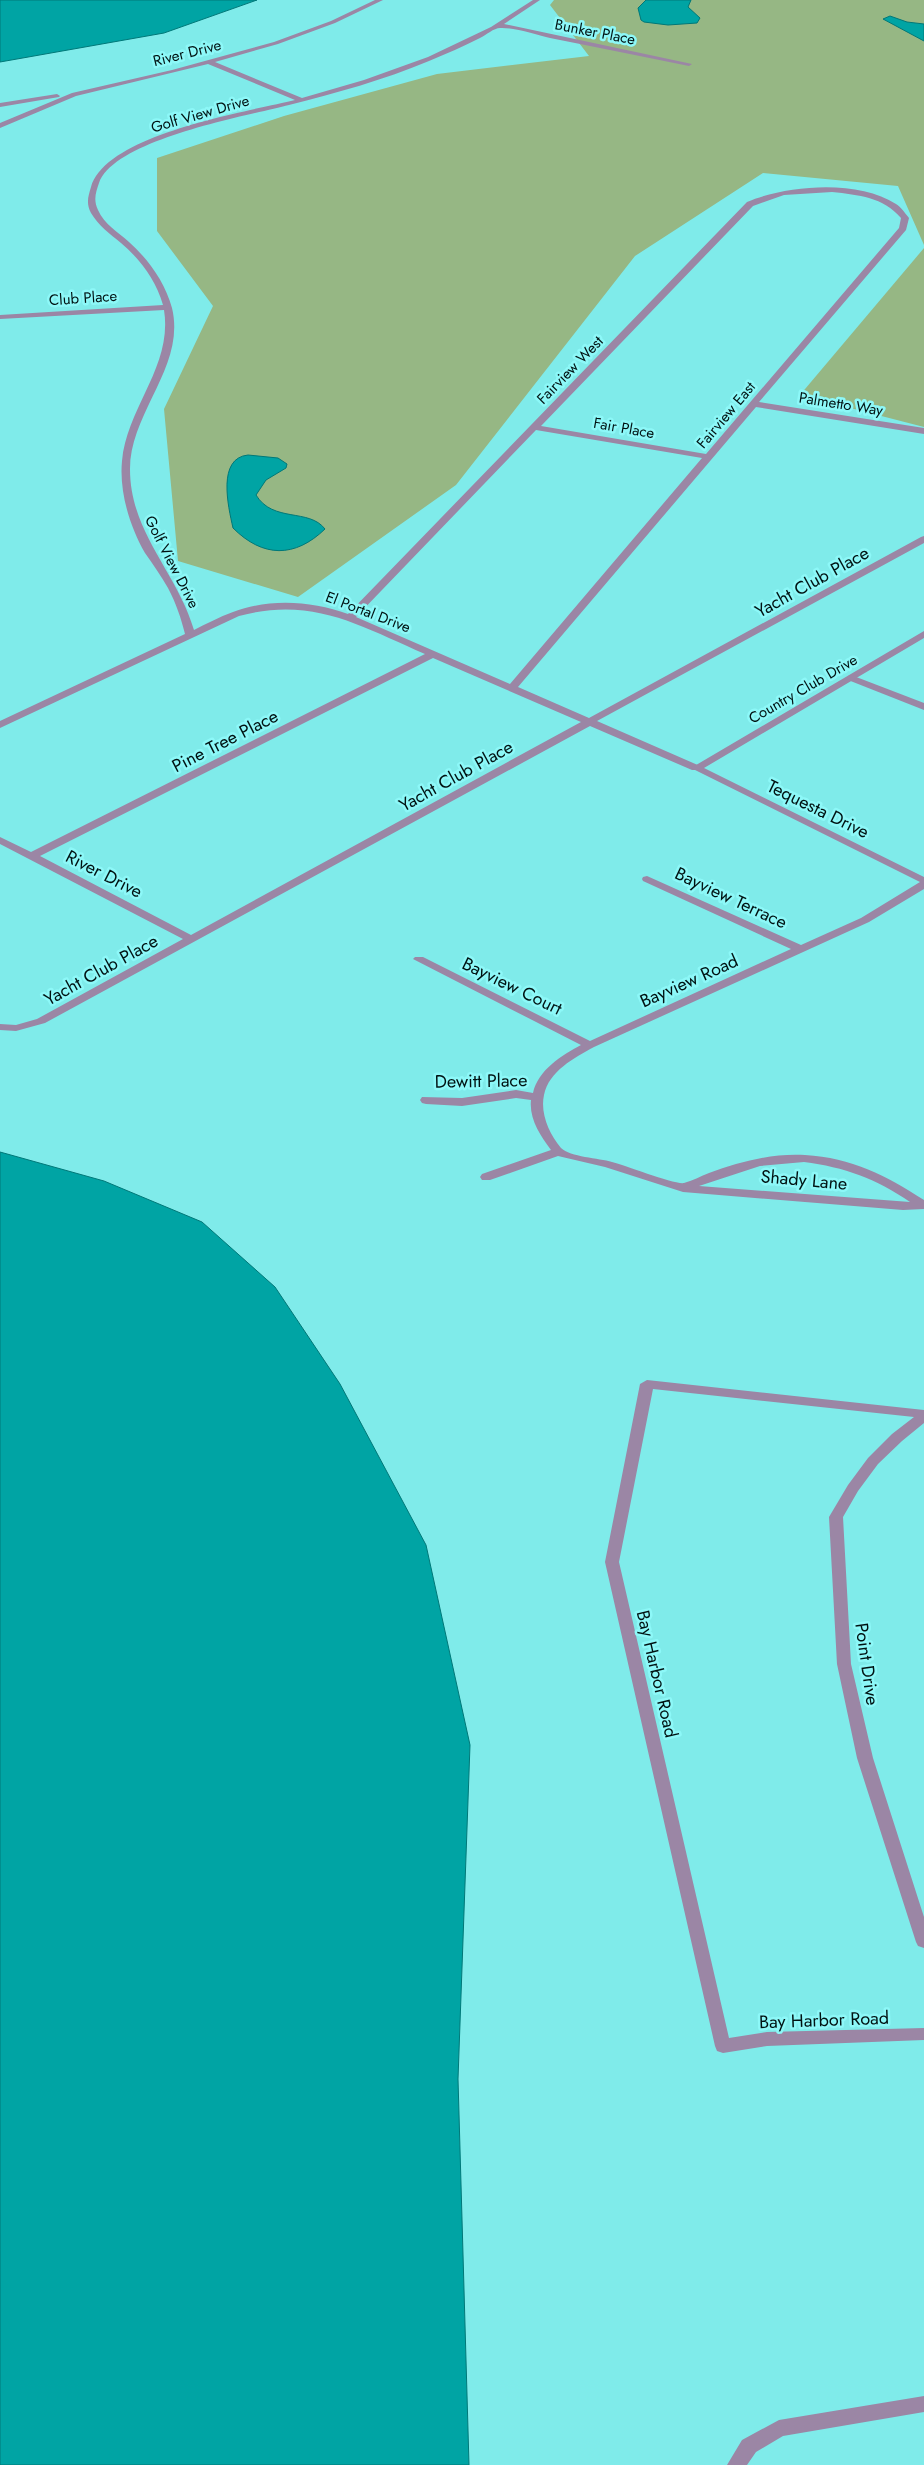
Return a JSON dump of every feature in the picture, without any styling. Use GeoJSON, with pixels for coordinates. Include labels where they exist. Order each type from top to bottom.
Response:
{"type":"FeatureCollection","features":[{"type":"Feature","properties":{"kind":"street","name":"River Drive"},"geometry":{"type":"LineString","coordinates":[[0,126],[74,94],[210,63],[305,33],[380,0]]}},
{"type":"Feature","properties":{"kind":"street","name":"Golf View Drive"},"geometry":{"type":"LineString","coordinates":[[190,635],[175,591],[148,549],[137,527],[127,484],[126,462],[135,421],[160,372],[170,338],[167,307],[161,289],[142,259],[97,216],[91,199],[96,181],[113,162],[155,139],[189,128],[302,100],[414,65],[459,45],[497,25],[537,0]]}},
{"type":"Feature","properties":{"kind":"street","name":"Bunker Place"},"geometry":{"type":"LineString","coordinates":[[497,25],[689,64]]}},
{"type":"Feature","properties":{"kind":"street"},"geometry":{"type":"LineString","coordinates":[[210,63],[302,100]]}},
{"type":"Feature","properties":{"kind":"street"},"geometry":{"type":"LineString","coordinates":[[0,105],[74,94]]}},
{"type":"Feature","properties":{"kind":"street","name":"Fairview East"},"geometry":{"type":"LineString","coordinates":[[512,688],[905,224],[903,214],[892,205],[860,194],[834,190]]}},
{"type":"Feature","properties":{"kind":"street","name":"Fairview West"},"geometry":{"type":"LineString","coordinates":[[350,618],[750,204],[780,192],[834,190]]}},
{"type":"Feature","properties":{"kind":"street","name":"Club Place"},"geometry":{"type":"LineString","coordinates":[[0,317],[167,307]]}},
{"type":"Feature","properties":{"kind":"street","name":"Palmetto Way"},"geometry":{"type":"LineString","coordinates":[[754,404],[924,432]]}},
{"type":"Feature","properties":{"kind":"street","name":"Fair Place"},"geometry":{"type":"LineString","coordinates":[[534,427],[709,457]]}},
{"type":"Feature","properties":{"kind":"street","name":"Yacht Club Place"},"geometry":{"type":"LineString","coordinates":[[0,1027],[16,1028],[41,1021],[924,539]]}},
{"type":"Feature","properties":{"kind":"street","name":"El Portal Drive"},"geometry":{"type":"LineString","coordinates":[[0,725],[236,614],[265,607],[306,606],[350,618],[696,768]]}},
{"type":"Feature","properties":{"kind":"street","name":"Country Club Drive"},"geometry":{"type":"LineString","coordinates":[[696,768],[924,634]]}},
{"type":"Feature","properties":{"kind":"street","name":"Pine Tree Place"},"geometry":{"type":"LineString","coordinates":[[32,856],[433,654]]}},
{"type":"Feature","properties":{"kind":"street"},"geometry":{"type":"LineString","coordinates":[[851,678],[924,707]]}},
{"type":"Feature","properties":{"kind":"street","name":"Tequesta Drive"},"geometry":{"type":"LineString","coordinates":[[696,768],[924,880]]}},
{"type":"Feature","properties":{"kind":"street","name":"River Drive"},"geometry":{"type":"LineString","coordinates":[[0,840],[191,939]]}},
{"type":"Feature","properties":{"kind":"street","name":"Bayview Terrace"},"geometry":{"type":"LineString","coordinates":[[647,879],[800,949]]}},
{"type":"Feature","properties":{"kind":"street","name":"Bayview Road"},"geometry":{"type":"LineString","coordinates":[[537,1097],[542,1081],[554,1067],[571,1054],[865,920],[924,884]]}},
{"type":"Feature","properties":{"kind":"street","name":"Bayview Court"},"geometry":{"type":"LineString","coordinates":[[419,960],[590,1045]]}},
{"type":"Feature","properties":{"kind":"street","name":"Dewitt Place"},"geometry":{"type":"LineString","coordinates":[[426,1100],[462,1102],[516,1094],[537,1097]]}},
{"type":"Feature","properties":{"kind":"street"},"geometry":{"type":"LineString","coordinates":[[486,1177],[558,1152],[546,1137],[538,1115],[537,1097]]}},
{"type":"Feature","properties":{"kind":"street","name":"Shady Lane"},"geometry":{"type":"LineString","coordinates":[[558,1152],[579,1159],[607,1164],[683,1188],[903,1206],[923,1205]]}},
{"type":"Feature","properties":{"kind":"street","name":"Shady Lane"},"geometry":{"type":"LineString","coordinates":[[683,1188],[732,1168],[768,1159],[806,1157],[881,1179],[923,1205]]}},
{"type":"Feature","properties":{"kind":"street","name":"Bay Harbor Road"},"geometry":{"type":"LineString","coordinates":[[924,1415],[646,1384],[612,1562],[723,2046],[767,2039],[924,2034]]}},
{"type":"Feature","properties":{"kind":"street","name":"Point Drive"},"geometry":{"type":"LineString","coordinates":[[924,1415],[884,1448],[867,1467],[846,1496],[836,1517],[844,1664],[865,1758],[924,1942]]}},
{"type":"Feature","properties":{"kind":"street"},"geometry":{"type":"LineString","coordinates":[[736,2465],[749,2446],[779,2428],[924,2404]]}},
{"type":"Feature","properties":{"kind":"green space"},"geometry":{"type":"Polygon","coordinates":[[[554,0],[924,0],[924,245],[898,186],[763,173],[635,256],[456,485],[298,597],[178,561],[164,409],[213,306],[157,231],[157,158],[284,116],[437,74],[589,56],[550,5],[554,0]]]}},
{"type":"Feature","properties":{"kind":"green space"},"geometry":{"type":"Polygon","coordinates":[[[924,248],[924,427],[800,395],[924,248]]]}},
{"type":"Feature","properties":{"kind":"water"},"geometry":{"type":"Polygon","coordinates":[[[0,0],[257,0],[164,33],[0,62],[0,0]]]}},
{"type":"Feature","properties":{"kind":"water"},"geometry":{"type":"Polygon","coordinates":[[[646,0],[691,0],[688,7],[700,18],[697,23],[668,25],[644,22],[641,20],[638,8],[646,0]]]}},
{"type":"Feature","properties":{"kind":"water"},"geometry":{"type":"Polygon","coordinates":[[[890,16],[907,22],[924,24],[924,41],[883,19],[890,16]]]}},
{"type":"Feature","properties":{"kind":"water"},"geometry":{"type":"Polygon","coordinates":[[[248,455],[278,458],[287,464],[286,468],[266,480],[256,495],[263,504],[272,509],[318,523],[325,529],[314,539],[291,549],[279,551],[256,545],[244,538],[233,528],[227,496],[228,474],[238,458],[248,455]]]}},
{"type":"Feature","properties":{"kind":"water"},"geometry":{"type":"Polygon","coordinates":[[[0,1152],[104,1181],[202,1222],[275,1287],[340,1384],[426,1545],[470,1745],[458,2079],[469,2465],[0,2465],[0,1152]]]}}]}
